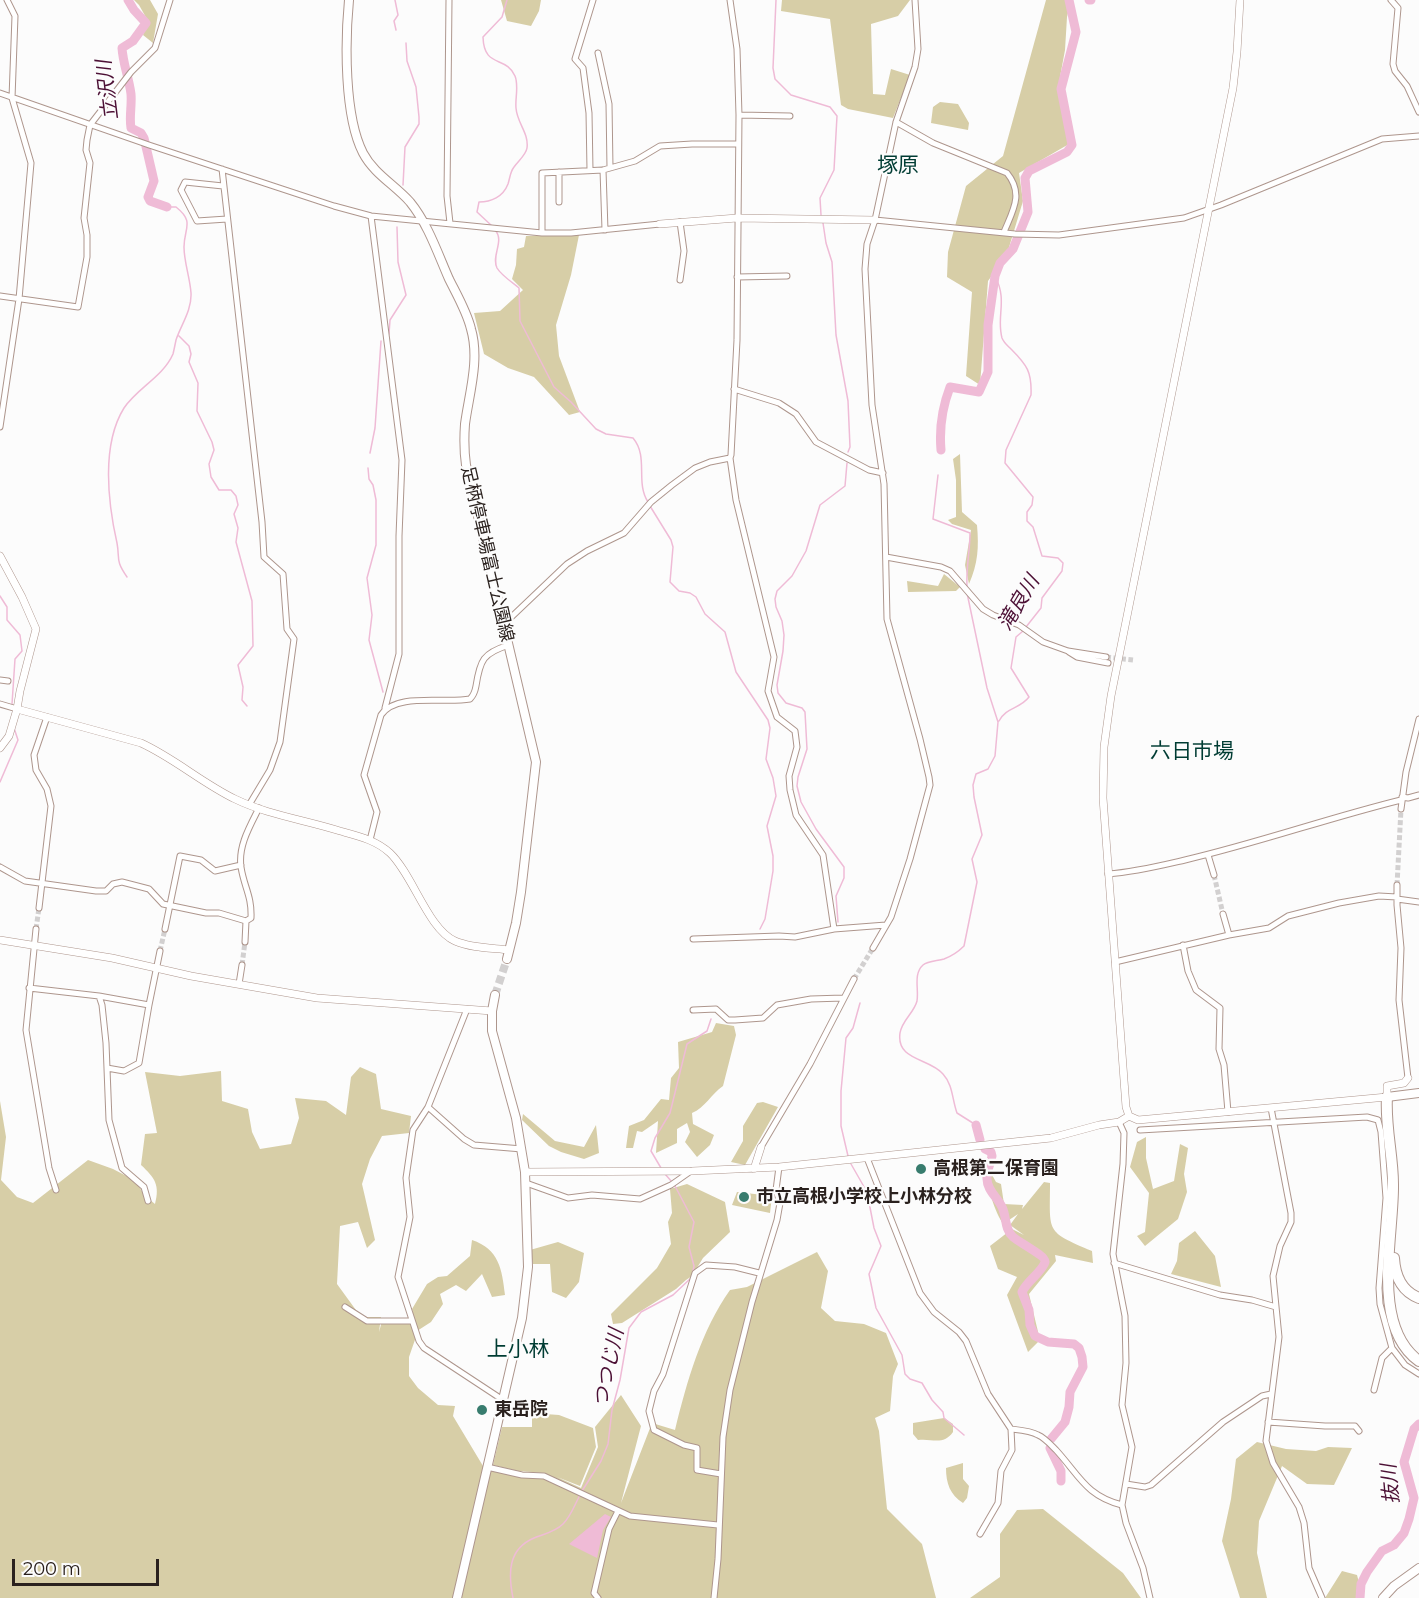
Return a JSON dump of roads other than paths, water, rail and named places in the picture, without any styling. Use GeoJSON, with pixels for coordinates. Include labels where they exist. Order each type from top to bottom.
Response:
{"type":"FeatureCollection","features":[{"type":"Feature","properties":{"kind":"highway"},"geometry":{"type":"LineString","coordinates":[[1387,1097],[1392,1112],[1398,1168],[1395,1269],[1404,1288],[1419,1298]]}},
{"type":"Feature","properties":{"kind":"highway"},"geometry":{"type":"LineString","coordinates":[[1387,1097],[1386,1112],[1393,1185],[1388,1291],[1399,1335],[1408,1351],[1419,1361]]}},
{"type":"Feature","properties":{"kind":"main road","name":"足柄停車場富士公園線"},"geometry":{"type":"LineString","coordinates":[[349,0],[347,59],[351,111],[357,140],[368,162],[409,202],[421,220],[471,328],[475,352],[464,434],[466,465],[536,762],[521,892],[508,955]]}},
{"type":"Feature","properties":{"kind":"main road"},"geometry":{"type":"LineString","coordinates":[[457,1598],[522,1318],[527,1282],[525,1172],[510,1093],[493,1037],[492,1011],[495,995]]}},
{"type":"Feature","properties":{"kind":"main road"},"geometry":{"type":"LineString","coordinates":[[1387,1097],[1419,1094]]}},
{"type":"Feature","properties":{"kind":"main road"},"geometry":{"type":"LineString","coordinates":[[1383,1598],[1394,1586],[1419,1568]]}},
{"type":"Feature","properties":{"kind":"street"},"geometry":{"type":"LineString","coordinates":[[0,427],[19,299],[31,163],[12,98],[15,16],[7,0]]}},
{"type":"Feature","properties":{"kind":"street"},"geometry":{"type":"LineString","coordinates":[[0,296],[78,307],[87,257],[84,218],[90,164],[86,150],[90,125],[130,72],[154,48],[170,0]]}},
{"type":"Feature","properties":{"kind":"street"},"geometry":{"type":"LineString","coordinates":[[449,0],[447,196],[450,223]]}},
{"type":"Feature","properties":{"kind":"street"},"geometry":{"type":"LineString","coordinates":[[590,171],[589,113],[583,68],[575,59],[593,0]]}},
{"type":"Feature","properties":{"kind":"street"},"geometry":{"type":"LineString","coordinates":[[730,0],[737,49],[739,115],[737,340],[730,458],[736,500],[774,657],[768,692],[777,717],[795,731],[797,747],[789,776],[790,790],[796,815],[824,855],[834,930]]}},
{"type":"Feature","properties":{"kind":"street"},"geometry":{"type":"LineString","coordinates":[[873,948],[891,916],[910,859],[927,798],[930,777],[887,619],[883,473],[872,405],[865,269],[867,244],[896,122],[915,67],[918,49],[915,0]]}},
{"type":"Feature","properties":{"kind":"street"},"geometry":{"type":"LineString","coordinates":[[1240,0],[1238,52],[1233,88],[1107,721],[1103,772],[1108,874],[1125,1107],[1129,1116],[1138,1120],[1387,1097],[1387,1086],[1404,1083],[1408,1078],[1399,1000],[1401,948],[1397,885]]}},
{"type":"Feature","properties":{"kind":"street"},"geometry":{"type":"LineString","coordinates":[[1391,0],[1398,8],[1393,64],[1395,71],[1407,86],[1419,112]]}},
{"type":"Feature","properties":{"kind":"street"},"geometry":{"type":"LineString","coordinates":[[598,53],[609,104],[610,168]]}},
{"type":"Feature","properties":{"kind":"street"},"geometry":{"type":"LineString","coordinates":[[0,93],[136,141],[371,216],[542,233],[605,230],[737,218],[874,220],[1015,234],[1059,235],[1184,218],[1209,210],[1382,139],[1419,136]]}},
{"type":"Feature","properties":{"kind":"street"},"geometry":{"type":"LineString","coordinates":[[739,115],[790,116]]}},
{"type":"Feature","properties":{"kind":"street"},"geometry":{"type":"LineString","coordinates":[[896,122],[933,143],[1007,173],[1011,178],[1017,201],[1004,232]]}},
{"type":"Feature","properties":{"kind":"street"},"geometry":{"type":"LineString","coordinates":[[542,233],[542,173],[603,170],[635,160],[660,146],[738,144]]}},
{"type":"Feature","properties":{"kind":"street"},"geometry":{"type":"LineString","coordinates":[[222,169],[264,557],[283,574],[287,628],[294,639],[280,742],[270,770],[249,805]]}},
{"type":"Feature","properties":{"kind":"street"},"geometry":{"type":"LineString","coordinates":[[603,170],[605,230]]}},
{"type":"Feature","properties":{"kind":"street"},"geometry":{"type":"LineString","coordinates":[[559,172],[559,202]]}},
{"type":"Feature","properties":{"kind":"street"},"geometry":{"type":"LineString","coordinates":[[223,186],[185,182],[181,189],[197,221],[227,219]]}},
{"type":"Feature","properties":{"kind":"street"},"geometry":{"type":"LineString","coordinates":[[370,840],[376,812],[364,775],[399,654],[399,536],[402,460],[371,216]]}},
{"type":"Feature","properties":{"kind":"street"},"geometry":{"type":"LineString","coordinates":[[680,222],[684,251],[680,280]]}},
{"type":"Feature","properties":{"kind":"street"},"geometry":{"type":"LineString","coordinates":[[737,277],[787,276]]}},
{"type":"Feature","properties":{"kind":"street"},"geometry":{"type":"LineString","coordinates":[[734,389],[779,403],[796,414],[816,442],[869,470],[883,473]]}},
{"type":"Feature","properties":{"kind":"street"},"geometry":{"type":"LineString","coordinates":[[504,624],[567,564],[587,551],[624,533],[651,502],[695,468],[730,458]]}},
{"type":"Feature","properties":{"kind":"street"},"geometry":{"type":"LineString","coordinates":[[0,556],[22,597],[36,630],[9,736],[0,748]]}},
{"type":"Feature","properties":{"kind":"street"},"geometry":{"type":"LineString","coordinates":[[886,557],[941,567],[950,571],[983,609],[993,615],[1032,632],[1043,642],[1068,651],[1107,660]]}},
{"type":"Feature","properties":{"kind":"street"},"geometry":{"type":"LineString","coordinates":[[385,708],[419,700],[470,699],[474,695],[478,669],[483,659],[488,653],[509,645]]}},
{"type":"Feature","properties":{"kind":"street"},"geometry":{"type":"LineString","coordinates":[[0,680],[8,681]]}},
{"type":"Feature","properties":{"kind":"street"},"geometry":{"type":"LineString","coordinates":[[0,704],[141,742],[160,751],[221,791],[249,805],[370,840],[390,854],[398,863],[435,922],[452,940],[508,955]]}},
{"type":"Feature","properties":{"kind":"street"},"geometry":{"type":"LineString","coordinates":[[39,908],[51,806],[47,789],[36,770],[34,755],[47,717]]}},
{"type":"Feature","properties":{"kind":"street"},"geometry":{"type":"LineString","coordinates":[[1401,809],[1406,772],[1419,719]]}},
{"type":"Feature","properties":{"kind":"street"},"geometry":{"type":"LineString","coordinates":[[1108,874],[1143,870],[1209,855],[1370,807],[1419,795]]}},
{"type":"Feature","properties":{"kind":"street"},"geometry":{"type":"LineString","coordinates":[[0,867],[20,879],[42,883],[106,891],[113,884],[122,882],[145,887],[154,893],[160,902],[169,906],[206,913],[219,913],[246,921],[251,918],[252,901],[241,865],[243,844],[259,808]]}},
{"type":"Feature","properties":{"kind":"street"},"geometry":{"type":"LineString","coordinates":[[1209,855],[1214,874]]}},
{"type":"Feature","properties":{"kind":"street"},"geometry":{"type":"LineString","coordinates":[[165,929],[180,856],[201,860],[215,871],[241,865]]}},
{"type":"Feature","properties":{"kind":"street"},"geometry":{"type":"LineString","coordinates":[[1115,962],[1183,945],[1269,928],[1288,915],[1339,903],[1379,896],[1419,902]]}},
{"type":"Feature","properties":{"kind":"street"},"geometry":{"type":"LineString","coordinates":[[1224,914],[1229,935]]}},
{"type":"Feature","properties":{"kind":"street"},"geometry":{"type":"LineString","coordinates":[[245,942],[246,921]]}},
{"type":"Feature","properties":{"kind":"street"},"geometry":{"type":"LineString","coordinates":[[693,939],[795,937],[834,930],[886,925]]}},
{"type":"Feature","properties":{"kind":"street"},"geometry":{"type":"LineString","coordinates":[[36,929],[29,988],[27,1039],[49,1168],[56,1190]]}},
{"type":"Feature","properties":{"kind":"street"},"geometry":{"type":"LineString","coordinates":[[0,940],[112,958],[157,969],[329,999],[492,1011]]}},
{"type":"Feature","properties":{"kind":"street"},"geometry":{"type":"LineString","coordinates":[[1183,945],[1188,971],[1196,990],[1220,1008],[1219,1049],[1224,1065],[1228,1112]]}},
{"type":"Feature","properties":{"kind":"street"},"geometry":{"type":"LineString","coordinates":[[107,1068],[124,1071],[139,1063],[160,951]]}},
{"type":"Feature","properties":{"kind":"street"},"geometry":{"type":"LineString","coordinates":[[239,984],[242,965]]}},
{"type":"Feature","properties":{"kind":"street"},"geometry":{"type":"LineString","coordinates":[[754,1169],[761,1147],[810,1064],[854,980]]}},
{"type":"Feature","properties":{"kind":"street"},"geometry":{"type":"LineString","coordinates":[[29,988],[99,996],[149,1005]]}},
{"type":"Feature","properties":{"kind":"street"},"geometry":{"type":"LineString","coordinates":[[99,996],[102,1005],[109,1120],[122,1168],[144,1187],[147,1201]]}},
{"type":"Feature","properties":{"kind":"street"},"geometry":{"type":"LineString","coordinates":[[693,1010],[716,1010],[728,1020],[763,1018],[777,1005],[811,999],[843,998]]}},
{"type":"Feature","properties":{"kind":"street"},"geometry":{"type":"LineString","coordinates":[[467,1009],[428,1107],[413,1130],[406,1178],[410,1216],[398,1277],[419,1341],[424,1348],[503,1400]]}},
{"type":"Feature","properties":{"kind":"street"},"geometry":{"type":"LineString","coordinates":[[428,1107],[470,1144],[477,1147],[522,1149]]}},
{"type":"Feature","properties":{"kind":"street"},"geometry":{"type":"LineString","coordinates":[[1271,1108],[1291,1222],[1280,1246],[1273,1276],[1279,1337],[1266,1441],[1273,1463],[1299,1507],[1304,1523],[1309,1568],[1322,1598]]}},
{"type":"Feature","properties":{"kind":"street"},"geometry":{"type":"LineString","coordinates":[[525,1172],[692,1171],[779,1167],[1052,1138],[1098,1125],[1119,1122],[1129,1116]]}},
{"type":"Feature","properties":{"kind":"street"},"geometry":{"type":"LineString","coordinates":[[1140,1130],[1367,1117],[1378,1120],[1386,1198],[1379,1288],[1392,1348],[1405,1365],[1419,1374]]}},
{"type":"Feature","properties":{"kind":"street"},"geometry":{"type":"LineString","coordinates":[[1119,1122],[1124,1133],[1123,1164],[1114,1263],[1125,1316],[1126,1363],[1122,1405],[1132,1447],[1122,1505],[1126,1523],[1143,1568],[1150,1598]]}},
{"type":"Feature","properties":{"kind":"street"},"geometry":{"type":"LineString","coordinates":[[867,1158],[920,1293],[934,1312],[959,1332],[966,1341],[988,1394],[1011,1430],[1012,1450],[1001,1471],[998,1503],[980,1534]]}},
{"type":"Feature","properties":{"kind":"street"},"geometry":{"type":"LineString","coordinates":[[714,1598],[718,1559],[723,1437],[730,1390],[759,1273],[777,1220],[780,1203],[776,1190],[779,1167]]}},
{"type":"Feature","properties":{"kind":"street"},"geometry":{"type":"LineString","coordinates":[[526,1183],[568,1198],[592,1195],[640,1199],[671,1185],[692,1171]]}},
{"type":"Feature","properties":{"kind":"street"},"geometry":{"type":"LineString","coordinates":[[1114,1263],[1220,1295],[1252,1300],[1276,1308]]}},
{"type":"Feature","properties":{"kind":"street"},"geometry":{"type":"LineString","coordinates":[[721,1474],[697,1470],[697,1448],[684,1445],[654,1430],[649,1411],[695,1273],[706,1265],[735,1267],[759,1273]]}},
{"type":"Feature","properties":{"kind":"street"},"geometry":{"type":"LineString","coordinates":[[345,1307],[367,1321],[412,1321]]}},
{"type":"Feature","properties":{"kind":"street"},"geometry":{"type":"LineString","coordinates":[[1374,1390],[1382,1358],[1392,1348]]}},
{"type":"Feature","properties":{"kind":"street"},"geometry":{"type":"LineString","coordinates":[[1126,1484],[1144,1487],[1151,1485],[1223,1422],[1262,1396],[1271,1394]]}},
{"type":"Feature","properties":{"kind":"street"},"geometry":{"type":"LineString","coordinates":[[1269,1422],[1325,1426],[1355,1425],[1359,1431]]}},
{"type":"Feature","properties":{"kind":"street"},"geometry":{"type":"LineString","coordinates":[[1011,1430],[1039,1435],[1066,1461],[1075,1475],[1094,1494],[1122,1505]]}},
{"type":"Feature","properties":{"kind":"street"},"geometry":{"type":"LineString","coordinates":[[487,1467],[544,1476],[630,1516],[718,1526]]}},
{"type":"Feature","properties":{"kind":"street"},"geometry":{"type":"LineString","coordinates":[[598,1598],[594,1593],[596,1584],[609,1529],[618,1510]]}},
{"type":"Feature","properties":{"kind":"waterway","name":"立沢川"},"geometry":{"type":"LineString","coordinates":[[128,0],[146,23],[133,41],[122,48],[131,94],[131,128],[141,133],[144,138],[154,181],[148,197],[150,201],[167,207]]}},
{"type":"Feature","properties":{"kind":"waterway"},"geometry":{"type":"LineString","coordinates":[[395,0],[398,15],[394,21],[396,30]]}},
{"type":"Feature","properties":{"kind":"waterway","name":"つつじ川"},"geometry":{"type":"LineString","coordinates":[[492,226],[477,212],[479,202],[492,200],[503,192],[513,169],[524,156],[527,148],[517,113],[515,76],[506,66],[491,58],[484,47],[483,37],[502,17],[507,0]]}},
{"type":"Feature","properties":{"kind":"waterway"},"geometry":{"type":"LineString","coordinates":[[776,0],[773,68],[775,79],[791,95],[830,107],[837,116],[834,170],[820,198],[821,215]]}},
{"type":"Feature","properties":{"kind":"waterway","name":"滝良川"},"geometry":{"type":"LineString","coordinates":[[941,450],[942,418],[950,387],[979,392],[988,372],[988,325],[995,276],[1000,263],[1013,249],[1028,212],[1025,178],[1029,171],[1067,152],[1072,145],[1061,89],[1076,32],[1069,0]]}},
{"type":"Feature","properties":{"kind":"waterway"},"geometry":{"type":"LineString","coordinates":[[403,185],[405,147],[419,124],[416,87],[407,61],[406,43]]}},
{"type":"Feature","properties":{"kind":"waterway"},"geometry":{"type":"LineString","coordinates":[[127,577],[119,563],[109,492],[109,456],[112,439],[117,423],[129,401],[169,362],[191,299],[184,253],[187,221],[176,207],[167,207]]}},
{"type":"Feature","properties":{"kind":"waterway"},"geometry":{"type":"LineString","coordinates":[[823,223],[832,262],[836,335],[848,401],[850,447],[848,452]]}},
{"type":"Feature","properties":{"kind":"waterway"},"geometry":{"type":"LineString","coordinates":[[389,334],[390,320],[406,295],[398,262],[397,227]]}},
{"type":"Feature","properties":{"kind":"waterway","name":"つつじ川"},"geometry":{"type":"LineString","coordinates":[[495,230],[499,239],[497,268],[519,288],[520,321],[554,387],[596,429],[606,434],[633,438],[640,453],[642,486],[648,502]]}},
{"type":"Feature","properties":{"kind":"waterway","name":"滝良川"},"geometry":{"type":"LineString","coordinates":[[995,276],[1001,293],[1002,338],[1025,365],[1031,387],[1031,395],[1006,450],[1005,463],[1033,497],[1032,505],[1027,512],[1027,521],[1033,527],[1042,556],[1058,558],[1063,563],[1062,571],[1042,598],[1041,608],[1026,627]]}},
{"type":"Feature","properties":{"kind":"waterway"},"geometry":{"type":"LineString","coordinates":[[179,336],[189,346],[191,354],[189,362],[198,383],[197,411],[214,450],[209,464],[211,477],[219,490],[231,490],[236,496],[238,505],[234,514],[238,528],[236,542],[252,601],[253,646],[238,665],[243,687],[242,700],[247,706]]}},
{"type":"Feature","properties":{"kind":"waterway"},"geometry":{"type":"LineString","coordinates":[[370,453],[375,428],[381,341]]}},
{"type":"Feature","properties":{"kind":"waterway"},"geometry":{"type":"LineString","coordinates":[[838,922],[836,896],[844,878],[844,867],[816,829],[801,802],[797,786],[807,749],[805,712],[802,708],[786,703],[778,693],[777,685],[784,635],[775,599],[777,591],[792,576],[806,551],[820,505],[845,486],[847,463]]}},
{"type":"Feature","properties":{"kind":"waterway"},"geometry":{"type":"LineString","coordinates":[[368,468],[376,500],[376,545],[367,578],[372,615],[369,640],[383,692]]}},
{"type":"Feature","properties":{"kind":"waterway","name":"滝良川"},"geometry":{"type":"LineString","coordinates":[[938,475],[933,519],[970,533],[967,586]]}},
{"type":"Feature","properties":{"kind":"waterway","name":"つつじ川"},"geometry":{"type":"LineString","coordinates":[[650,506],[673,547],[670,582],[679,591],[696,597],[705,614],[725,632],[736,672],[768,720],[770,728],[766,759],[773,778],[776,796],[767,826],[773,856],[773,871],[765,919],[760,929]]}},
{"type":"Feature","properties":{"kind":"waterway","name":"滝良川"},"geometry":{"type":"LineString","coordinates":[[967,593],[987,688],[998,722],[995,756],[988,769],[976,774],[973,785],[982,835],[972,859],[977,882],[964,946],[950,957],[927,963],[920,969],[917,977],[917,1001],[903,1024],[900,1042],[908,1054],[943,1074],[951,1087],[957,1113],[976,1125]]}},
{"type":"Feature","properties":{"kind":"waterway"},"geometry":{"type":"LineString","coordinates":[[0,596],[7,607],[7,620],[20,635],[22,651],[15,659],[12,704]]}},
{"type":"Feature","properties":{"kind":"waterway","name":"滝良川"},"geometry":{"type":"LineString","coordinates":[[999,721],[1005,713],[1022,704],[1029,697],[1011,668],[1016,637],[1023,631]]}},
{"type":"Feature","properties":{"kind":"waterway"},"geometry":{"type":"LineString","coordinates":[[0,782],[18,740],[14,728]]}},
{"type":"Feature","properties":{"kind":"waterway"},"geometry":{"type":"LineString","coordinates":[[848,1156],[841,1126],[841,1091],[846,1038],[853,1028],[860,1003]]}},
{"type":"Feature","properties":{"kind":"waterway","name":"つつじ川"},"geometry":{"type":"LineString","coordinates":[[661,1168],[651,1151],[655,1138],[670,1113],[687,1044],[707,1031],[711,1019]]}},
{"type":"Feature","properties":{"kind":"waterway","name":"滝良川"},"geometry":{"type":"LineString","coordinates":[[976,1125],[980,1140]]}},
{"type":"Feature","properties":{"kind":"waterway","name":"滝良川"},"geometry":{"type":"LineString","coordinates":[[985,1149],[991,1152],[992,1156],[987,1173],[987,1183],[1004,1211],[1010,1234],[1037,1253],[1045,1262],[1022,1292],[1035,1336],[1048,1342],[1074,1344],[1079,1348],[1082,1357],[1083,1367],[1070,1392],[1065,1422],[1051,1439]]}},
{"type":"Feature","properties":{"kind":"waterway"},"geometry":{"type":"LineString","coordinates":[[851,1164],[867,1192],[874,1228],[881,1246],[869,1274],[876,1308],[902,1355],[905,1374],[910,1379],[922,1383],[932,1400],[943,1412],[944,1418],[964,1435]]}},
{"type":"Feature","properties":{"kind":"waterway","name":"つつじ川"},"geometry":{"type":"LineString","coordinates":[[665,1174],[672,1182]]}},
{"type":"Feature","properties":{"kind":"waterway","name":"つつじ川"},"geometry":{"type":"LineString","coordinates":[[675,1186],[694,1222],[689,1247],[694,1266],[693,1271]]}},
{"type":"Feature","properties":{"kind":"waterway","name":"つつじ川"},"geometry":{"type":"LineString","coordinates":[[582,1491],[601,1461],[608,1444],[612,1410],[629,1328],[641,1312],[673,1295],[691,1278]]}},
{"type":"Feature","properties":{"kind":"waterway","name":"抜川"},"geometry":{"type":"LineString","coordinates":[[1360,1598],[1361,1584],[1367,1572],[1382,1551],[1394,1545],[1404,1533],[1409,1519],[1414,1498],[1404,1462],[1414,1429],[1419,1424]]}},
{"type":"Feature","properties":{"kind":"waterway","name":"滝良川"},"geometry":{"type":"LineString","coordinates":[[1050,1448],[1061,1471],[1061,1481]]}},
{"type":"Feature","properties":{"kind":"waterway","name":"つつじ川"},"geometry":{"type":"LineString","coordinates":[[513,1598],[511,1571],[519,1548],[534,1538],[560,1527],[571,1514],[580,1495]]}},
{"type":"Feature","properties":{"kind":"tunnel"},"geometry":{"type":"LineString","coordinates":[[1106,657],[1133,660]]}},
{"type":"Feature","properties":{"kind":"tunnel"},"geometry":{"type":"LineString","coordinates":[[1397,885],[1401,809]]}},
{"type":"Feature","properties":{"kind":"tunnel"},"geometry":{"type":"LineString","coordinates":[[1214,875],[1223,914]]}},
{"type":"Feature","properties":{"kind":"tunnel"},"geometry":{"type":"LineString","coordinates":[[36,929],[39,908]]}},
{"type":"Feature","properties":{"kind":"tunnel"},"geometry":{"type":"LineString","coordinates":[[160,951],[165,929]]}},
{"type":"Feature","properties":{"kind":"tunnel"},"geometry":{"type":"LineString","coordinates":[[242,965],[245,942]]}},
{"type":"Feature","properties":{"kind":"tunnel"},"geometry":{"type":"LineString","coordinates":[[854,979],[873,948]]}},
{"type":"Feature","properties":{"kind":"tunnel"},"geometry":{"type":"LineString","coordinates":[[495,995],[507,959]]}},
{"type":"Feature","properties":{"kind":"place","name":"高根第二保育園"},"geometry":{"type":"Point","coordinates":[921,1169]}},
{"type":"Feature","properties":{"kind":"place","name":"市立高根小学校上小林分校"},"geometry":{"type":"Point","coordinates":[744,1197]}},
{"type":"Feature","properties":{"kind":"place","name":"東岳院"},"geometry":{"type":"Point","coordinates":[482,1410]}},
{"type":"Feature","properties":{"kind":"district","name":"塚原"},"geometry":{"type":"Point","coordinates":[898,166]}},
{"type":"Feature","properties":{"kind":"district","name":"六日市場"},"geometry":{"type":"Point","coordinates":[1192,752]}},
{"type":"Feature","properties":{"kind":"district","name":"上小林"},"geometry":{"type":"Point","coordinates":[518,1350]}}]}
